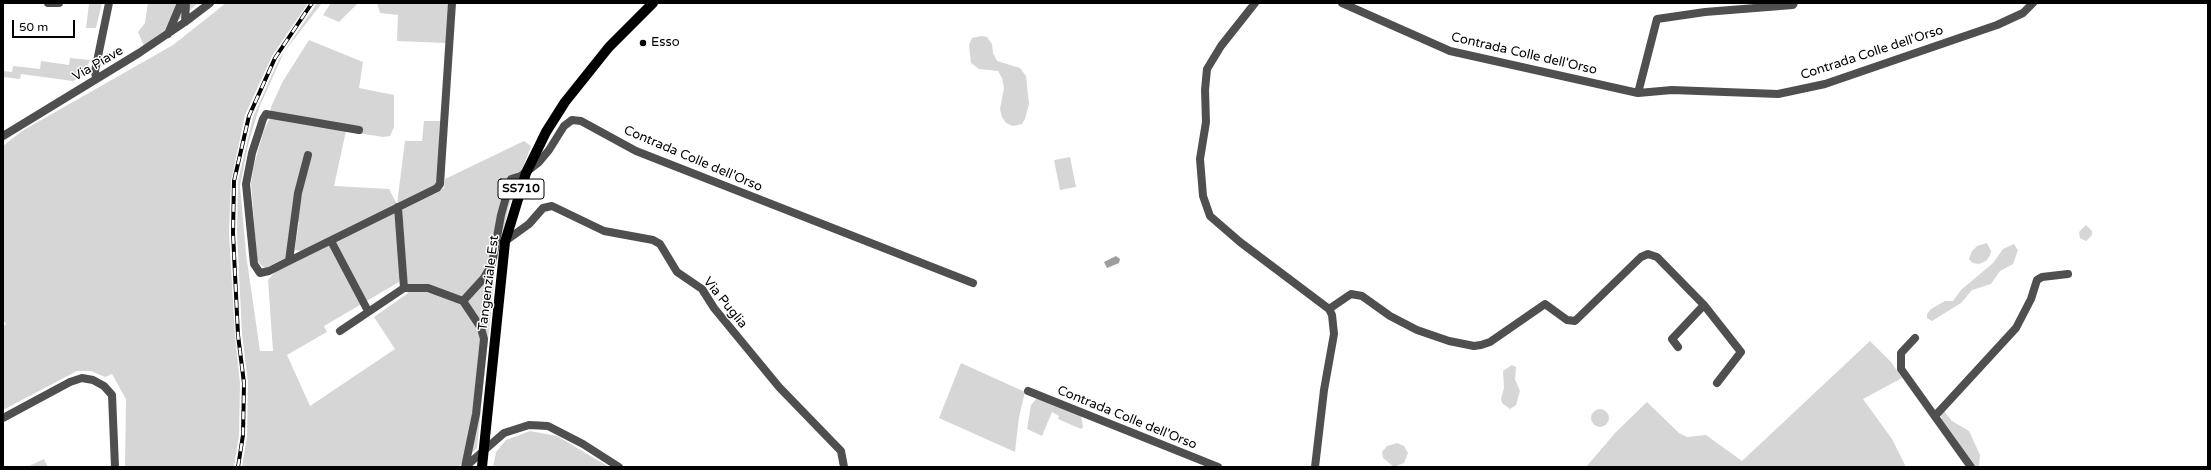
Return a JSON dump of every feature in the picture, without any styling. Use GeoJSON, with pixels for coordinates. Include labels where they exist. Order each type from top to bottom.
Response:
{"type":"FeatureCollection","features":[{"type":"Feature","properties":{"kind":"main road","name":"Tangenziale Est"},"geometry":{"type":"LineString","coordinates":[[482,467],[506,242],[526,173],[546,132],[565,102],[609,47],[653,3]]}},
{"type":"Feature","properties":{"kind":"street"},"geometry":{"type":"LineString","coordinates":[[48,3],[59,3]]}},
{"type":"Feature","properties":{"kind":"street"},"geometry":{"type":"LineString","coordinates":[[96,78],[96,70],[109,3]]}},
{"type":"Feature","properties":{"kind":"street","name":"Via Piave"},"geometry":{"type":"LineString","coordinates":[[3,136],[168,35],[210,3]]}},
{"type":"Feature","properties":{"kind":"street"},"geometry":{"type":"LineString","coordinates":[[359,130],[266,114],[252,153],[246,184],[254,264],[260,273],[269,272],[437,188],[440,184],[452,3]]}},
{"type":"Feature","properties":{"kind":"street"},"geometry":{"type":"LineString","coordinates":[[1255,3],[1221,46],[1207,69],[1205,90],[1206,122],[1200,159],[1203,196],[1210,216],[1240,242],[1329,309],[1332,315],[1334,334],[1324,390],[1315,467]]}},
{"type":"Feature","properties":{"kind":"street","name":"Contrada Colle dell'Orso"},"geometry":{"type":"LineString","coordinates":[[1342,3],[1450,51],[1638,93],[1672,90],[1778,94],[1825,84],[1997,25],[2023,13],[2033,3]]}},
{"type":"Feature","properties":{"kind":"street"},"geometry":{"type":"LineString","coordinates":[[1638,93],[1657,19],[1705,12],[1793,5],[1794,3]]}},
{"type":"Feature","properties":{"kind":"street"},"geometry":{"type":"LineString","coordinates":[[183,4],[196,9],[202,9]]}},
{"type":"Feature","properties":{"kind":"street"},"geometry":{"type":"LineString","coordinates":[[183,4],[182,18],[186,22]]}},
{"type":"Feature","properties":{"kind":"street"},"geometry":{"type":"LineString","coordinates":[[168,35],[183,4]]}},
{"type":"Feature","properties":{"kind":"street","name":"Contrada Colle dell'Orso"},"geometry":{"type":"LineString","coordinates":[[463,301],[484,278],[492,264],[510,179],[521,176],[539,162],[549,150],[564,126],[572,120],[580,121],[636,151],[973,283]]}},
{"type":"Feature","properties":{"kind":"street"},"geometry":{"type":"LineString","coordinates":[[289,261],[298,193],[308,155]]}},
{"type":"Feature","properties":{"kind":"street","name":"Via Puglia"},"geometry":{"type":"LineString","coordinates":[[495,248],[528,224],[543,208],[552,206],[604,231],[657,242],[669,256],[676,272],[702,289],[714,308],[779,386],[841,451],[844,467]]}},
{"type":"Feature","properties":{"kind":"street"},"geometry":{"type":"LineString","coordinates":[[398,207],[404,288]]}},
{"type":"Feature","properties":{"kind":"street"},"geometry":{"type":"LineString","coordinates":[[330,241],[368,311]]}},
{"type":"Feature","properties":{"kind":"street"},"geometry":{"type":"LineString","coordinates":[[1329,309],[1351,294],[1362,296],[1390,316],[1417,330],[1450,341],[1481,345],[1490,342],[1545,304],[1567,320],[1575,321],[1642,257],[1648,254],[1657,257],[1704,305],[1741,352],[1717,383]]}},
{"type":"Feature","properties":{"kind":"street"},"geometry":{"type":"LineString","coordinates":[[1935,416],[2016,328],[2031,299],[2037,280],[2042,277],[2068,274]]}},
{"type":"Feature","properties":{"kind":"street"},"geometry":{"type":"LineString","coordinates":[[340,331],[404,288],[428,288],[463,301],[481,328],[484,338],[476,414],[465,467]]}},
{"type":"Feature","properties":{"kind":"street"},"geometry":{"type":"LineString","coordinates":[[1678,347],[1672,339],[1704,305]]}},
{"type":"Feature","properties":{"kind":"street"},"geometry":{"type":"LineString","coordinates":[[1915,338],[1901,353],[1901,369],[1971,467]]}},
{"type":"Feature","properties":{"kind":"street"},"geometry":{"type":"LineString","coordinates":[[3,418],[70,382],[82,378],[93,380],[104,386],[112,394],[115,467]]}},
{"type":"Feature","properties":{"kind":"street","name":"Contrada Colle dell'Orso"},"geometry":{"type":"LineString","coordinates":[[1028,391],[1218,467]]}},
{"type":"Feature","properties":{"kind":"street"},"geometry":{"type":"LineString","coordinates":[[465,467],[504,433],[516,427],[529,425],[548,426],[583,444],[619,467]]}},
{"type":"Feature","properties":{"kind":"shaded area"},"geometry":{"type":"Polygon","coordinates":[[[80,3],[102,3],[96,28],[86,28],[89,4],[80,3]]]}},
{"type":"Feature","properties":{"kind":"shaded area"},"geometry":{"type":"Polygon","coordinates":[[[148,3],[198,3],[156,40],[144,46],[138,32],[145,23],[148,3]]]}},
{"type":"Feature","properties":{"kind":"shaded area"},"geometry":{"type":"Polygon","coordinates":[[[226,3],[308,3],[272,56],[245,115],[231,181],[229,233],[235,335],[240,384],[239,435],[234,467],[125,467],[126,399],[112,374],[105,377],[91,371],[77,371],[3,410],[3,326],[6,324],[3,320],[3,146],[22,131],[173,45],[226,3]]]}},
{"type":"Feature","properties":{"kind":"shaded area"},"geometry":{"type":"Polygon","coordinates":[[[317,3],[322,3],[284,52],[259,108],[248,145],[240,186],[246,254],[260,351],[273,351],[268,280],[275,272],[396,212],[400,277],[399,282],[324,326],[327,332],[287,355],[310,406],[395,349],[374,317],[408,293],[402,207],[444,188],[445,179],[524,141],[531,146],[509,206],[496,263],[477,448],[458,467],[242,467],[247,436],[248,383],[242,334],[237,233],[238,181],[253,117],[279,59],[317,3]]]}},
{"type":"Feature","properties":{"kind":"shaded area"},"geometry":{"type":"Polygon","coordinates":[[[331,3],[358,3],[339,22],[323,15],[331,3]]]}},
{"type":"Feature","properties":{"kind":"shaded area"},"geometry":{"type":"Polygon","coordinates":[[[377,3],[449,3],[446,43],[397,41],[398,15],[380,13],[377,3]]]}},
{"type":"Feature","properties":{"kind":"shaded area"},"geometry":{"type":"Polygon","coordinates":[[[981,36],[987,37],[992,44],[993,53],[997,61],[1020,68],[1026,76],[1029,104],[1022,124],[1013,126],[1006,123],[1002,117],[1000,109],[1004,88],[1002,78],[998,71],[979,69],[971,63],[969,45],[972,38],[981,36]]]}},
{"type":"Feature","properties":{"kind":"shaded area"},"geometry":{"type":"Polygon","coordinates":[[[309,40],[363,62],[359,88],[394,95],[394,127],[390,136],[383,137],[346,131],[334,186],[389,189],[397,204],[405,141],[422,141],[424,121],[440,121],[438,180],[435,186],[301,251],[295,250],[299,222],[292,221],[288,255],[285,259],[265,268],[257,260],[251,183],[254,165],[264,130],[270,118],[271,107],[283,81],[309,40]]]}},
{"type":"Feature","properties":{"kind":"shaded area"},"geometry":{"type":"Polygon","coordinates":[[[70,58],[90,60],[86,70],[79,78],[73,81],[21,74],[20,79],[3,77],[3,71],[12,72],[13,66],[40,69],[41,61],[69,65],[70,58]]]}},
{"type":"Feature","properties":{"kind":"shaded area"},"geometry":{"type":"Polygon","coordinates":[[[1070,157],[1076,187],[1060,190],[1054,160],[1070,157]]]}},
{"type":"Feature","properties":{"kind":"shaded area"},"geometry":{"type":"Polygon","coordinates":[[[2086,225],[2092,231],[2092,235],[2086,241],[2080,238],[2079,232],[2086,225]]]}},
{"type":"Feature","properties":{"kind":"shaded area"},"geometry":{"type":"Polygon","coordinates":[[[1987,243],[1991,251],[1990,256],[1986,261],[1979,264],[1973,263],[1969,259],[1972,251],[1977,246],[1987,243]]]}},
{"type":"Feature","properties":{"kind":"shaded area"},"geometry":{"type":"Polygon","coordinates":[[[2014,244],[2018,250],[2013,264],[2000,271],[1991,284],[1972,290],[1961,303],[1932,321],[1927,318],[1927,314],[1931,309],[1945,301],[1953,301],[1961,290],[1993,263],[2003,249],[2014,244]]]}},
{"type":"Feature","properties":{"kind":"shaded area"},"geometry":{"type":"Polygon","coordinates":[[[1116,256],[1120,259],[1119,263],[1107,268],[1104,262],[1116,256]]]}},
{"type":"Feature","properties":{"kind":"shaded area"},"geometry":{"type":"Polygon","coordinates":[[[1870,341],[1891,362],[1902,378],[1863,399],[1892,439],[1906,467],[1586,467],[1616,432],[1647,402],[1679,433],[1687,437],[1706,435],[1742,461],[1870,341]]]}},
{"type":"Feature","properties":{"kind":"shaded area"},"geometry":{"type":"Polygon","coordinates":[[[961,363],[1025,392],[1019,417],[1015,452],[939,418],[961,363]]]}},
{"type":"Feature","properties":{"kind":"shaded area"},"geometry":{"type":"Polygon","coordinates":[[[1512,365],[1516,367],[1515,379],[1520,391],[1516,405],[1510,409],[1502,403],[1501,399],[1504,388],[1503,371],[1512,365]]]}},
{"type":"Feature","properties":{"kind":"shaded area"},"geometry":{"type":"Polygon","coordinates":[[[1038,397],[1081,416],[1083,427],[1081,429],[1058,419],[1059,416],[1052,412],[1042,436],[1027,429],[1031,405],[1038,397]]]}},
{"type":"Feature","properties":{"kind":"shaded area"},"geometry":{"type":"Polygon","coordinates":[[[1600,409],[1606,412],[1609,418],[1606,424],[1600,427],[1594,424],[1591,418],[1594,412],[1600,409]]]}},
{"type":"Feature","properties":{"kind":"shaded area"},"geometry":{"type":"Polygon","coordinates":[[[1943,410],[1952,421],[1969,431],[1980,455],[1979,466],[1975,467],[1942,419],[1941,414],[1943,410]]]}},
{"type":"Feature","properties":{"kind":"shaded area"},"geometry":{"type":"Polygon","coordinates":[[[530,431],[557,436],[609,467],[493,467],[496,452],[506,440],[530,431]]]}},
{"type":"Feature","properties":{"kind":"shaded area"},"geometry":{"type":"Polygon","coordinates":[[[1397,443],[1404,446],[1408,453],[1404,463],[1394,467],[1383,458],[1382,452],[1387,446],[1397,443]]]}},
{"type":"Feature","properties":{"kind":"shaded area"},"geometry":{"type":"Polygon","coordinates":[[[44,459],[48,467],[27,467],[44,459]]]}},
{"type":"Feature","properties":{"kind":"railway"},"geometry":{"type":"LineString","coordinates":[[238,467],[243,435],[244,383],[238,335],[233,233],[234,181],[249,116],[275,58],[312,3]]}},
{"type":"Feature","properties":{"kind":"place","name":"Esso"},"geometry":{"type":"Point","coordinates":[643,43]}}]}
